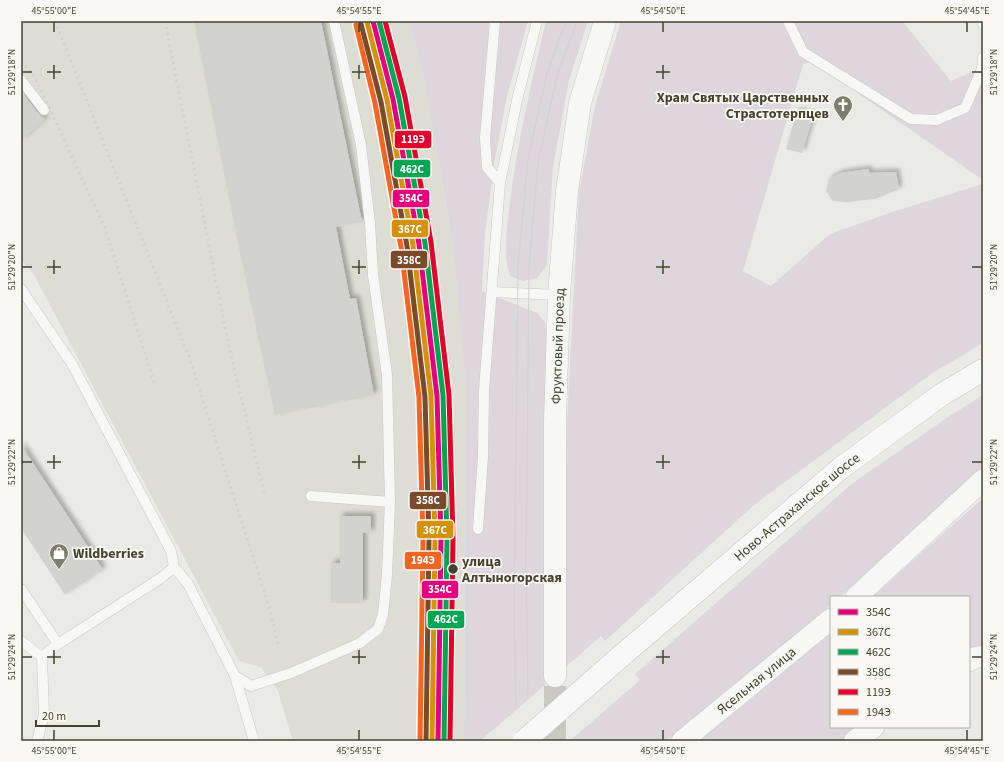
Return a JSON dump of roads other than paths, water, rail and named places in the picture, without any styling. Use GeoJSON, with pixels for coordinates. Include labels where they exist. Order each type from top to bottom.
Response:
{"type":"FeatureCollection","features":[{"type":"Feature","properties":{"kind":"main road","name":"Ново-Астраханское шоссе"},"geometry":{"type":"LineString","coordinates":[[524,741],[841,468],[941,395],[983,370]]}},
{"type":"Feature","properties":{"kind":"street","name":"Фруктовый проезд"},"geometry":{"type":"LineString","coordinates":[[555,676],[555,421],[559,295],[567,191],[580,103],[605,21]]}},
{"type":"Feature","properties":{"kind":"street"},"geometry":{"type":"LineString","coordinates":[[857,596],[983,480]]}},
{"type":"Feature","properties":{"kind":"street","name":"Ясельная улица"},"geometry":{"type":"LineString","coordinates":[[682,741],[830,619]]}},
{"type":"Feature","properties":{"kind":"street"},"geometry":{"type":"LineString","coordinates":[[970,660],[973,658],[983,656]]}},
{"type":"Feature","properties":{"kind":"street"},"geometry":{"type":"LineString","coordinates":[[854,741],[873,728]]}},
{"type":"Feature","properties":{"kind":"lane"},"geometry":{"type":"LineString","coordinates":[[235,676],[251,686],[291,673],[360,643],[378,629],[383,615],[387,575],[390,502],[387,375],[374,275],[361,145],[334,21]]}},
{"type":"Feature","properties":{"kind":"lane"},"geometry":{"type":"LineString","coordinates":[[495,21],[485,138],[486,168],[500,183]]}},
{"type":"Feature","properties":{"kind":"lane"},"geometry":{"type":"LineString","coordinates":[[478,529],[483,456],[484,390],[500,183],[518,96],[537,21]]}},
{"type":"Feature","properties":{"kind":"lane"},"geometry":{"type":"LineString","coordinates":[[788,21],[803,52],[911,119],[938,120],[965,108],[982,69],[983,57]]}},
{"type":"Feature","properties":{"kind":"lane"},"geometry":{"type":"LineString","coordinates":[[21,80],[44,110]]}},
{"type":"Feature","properties":{"kind":"lane"},"geometry":{"type":"LineString","coordinates":[[21,289],[72,364],[171,552],[174,566],[188,584],[235,676],[254,741]]}},
{"type":"Feature","properties":{"kind":"lane"},"geometry":{"type":"LineString","coordinates":[[492,292],[559,295]]}},
{"type":"Feature","properties":{"kind":"lane"},"geometry":{"type":"LineString","coordinates":[[312,496],[390,502]]}},
{"type":"Feature","properties":{"kind":"lane"},"geometry":{"type":"LineString","coordinates":[[42,658],[58,644],[161,578],[174,566]]}},
{"type":"Feature","properties":{"kind":"lane"},"geometry":{"type":"LineString","coordinates":[[21,589],[58,644]]}},
{"type":"Feature","properties":{"kind":"lane"},"geometry":{"type":"LineString","coordinates":[[21,641],[42,658],[44,715],[37,741]]}},
{"type":"Feature","properties":{"kind":"tunnel"},"geometry":{"type":"LineString","coordinates":[[555,676],[555,741]]}},
{"type":"Feature","properties":{"kind":"tram line"},"geometry":{"type":"LineString","coordinates":[[516,709],[514,616],[518,265],[528,160],[547,73],[566,21]]}},
{"type":"Feature","properties":{"kind":"tram line"},"geometry":{"type":"LineString","coordinates":[[528,699],[526,570],[529,266],[538,163],[557,76],[577,21]]}},
{"type":"Feature","properties":{"kind":"railway"},"geometry":{"type":"LineString","coordinates":[[55,21],[189,357],[269,607],[279,648]]}},
{"type":"Feature","properties":{"kind":"railway"},"geometry":{"type":"LineString","coordinates":[[165,21],[229,347],[264,492]]}},
{"type":"Feature","properties":{"kind":"railway"},"geometry":{"type":"LineString","coordinates":[[21,61],[35,77],[105,228],[155,385]]}},
{"type":"Feature","properties":{"kind":"place","name":"Храм Святых Царственных Страстотерпцев"},"geometry":{"type":"Point","coordinates":[843,122]}},
{"type":"Feature","properties":{"kind":"place","name":"улица Алтыногорская"},"geometry":{"type":"Point","coordinates":[453,569]}},
{"type":"Feature","properties":{"kind":"place","name":"Wildberries"},"geometry":{"type":"Point","coordinates":[59,570]}}]}
